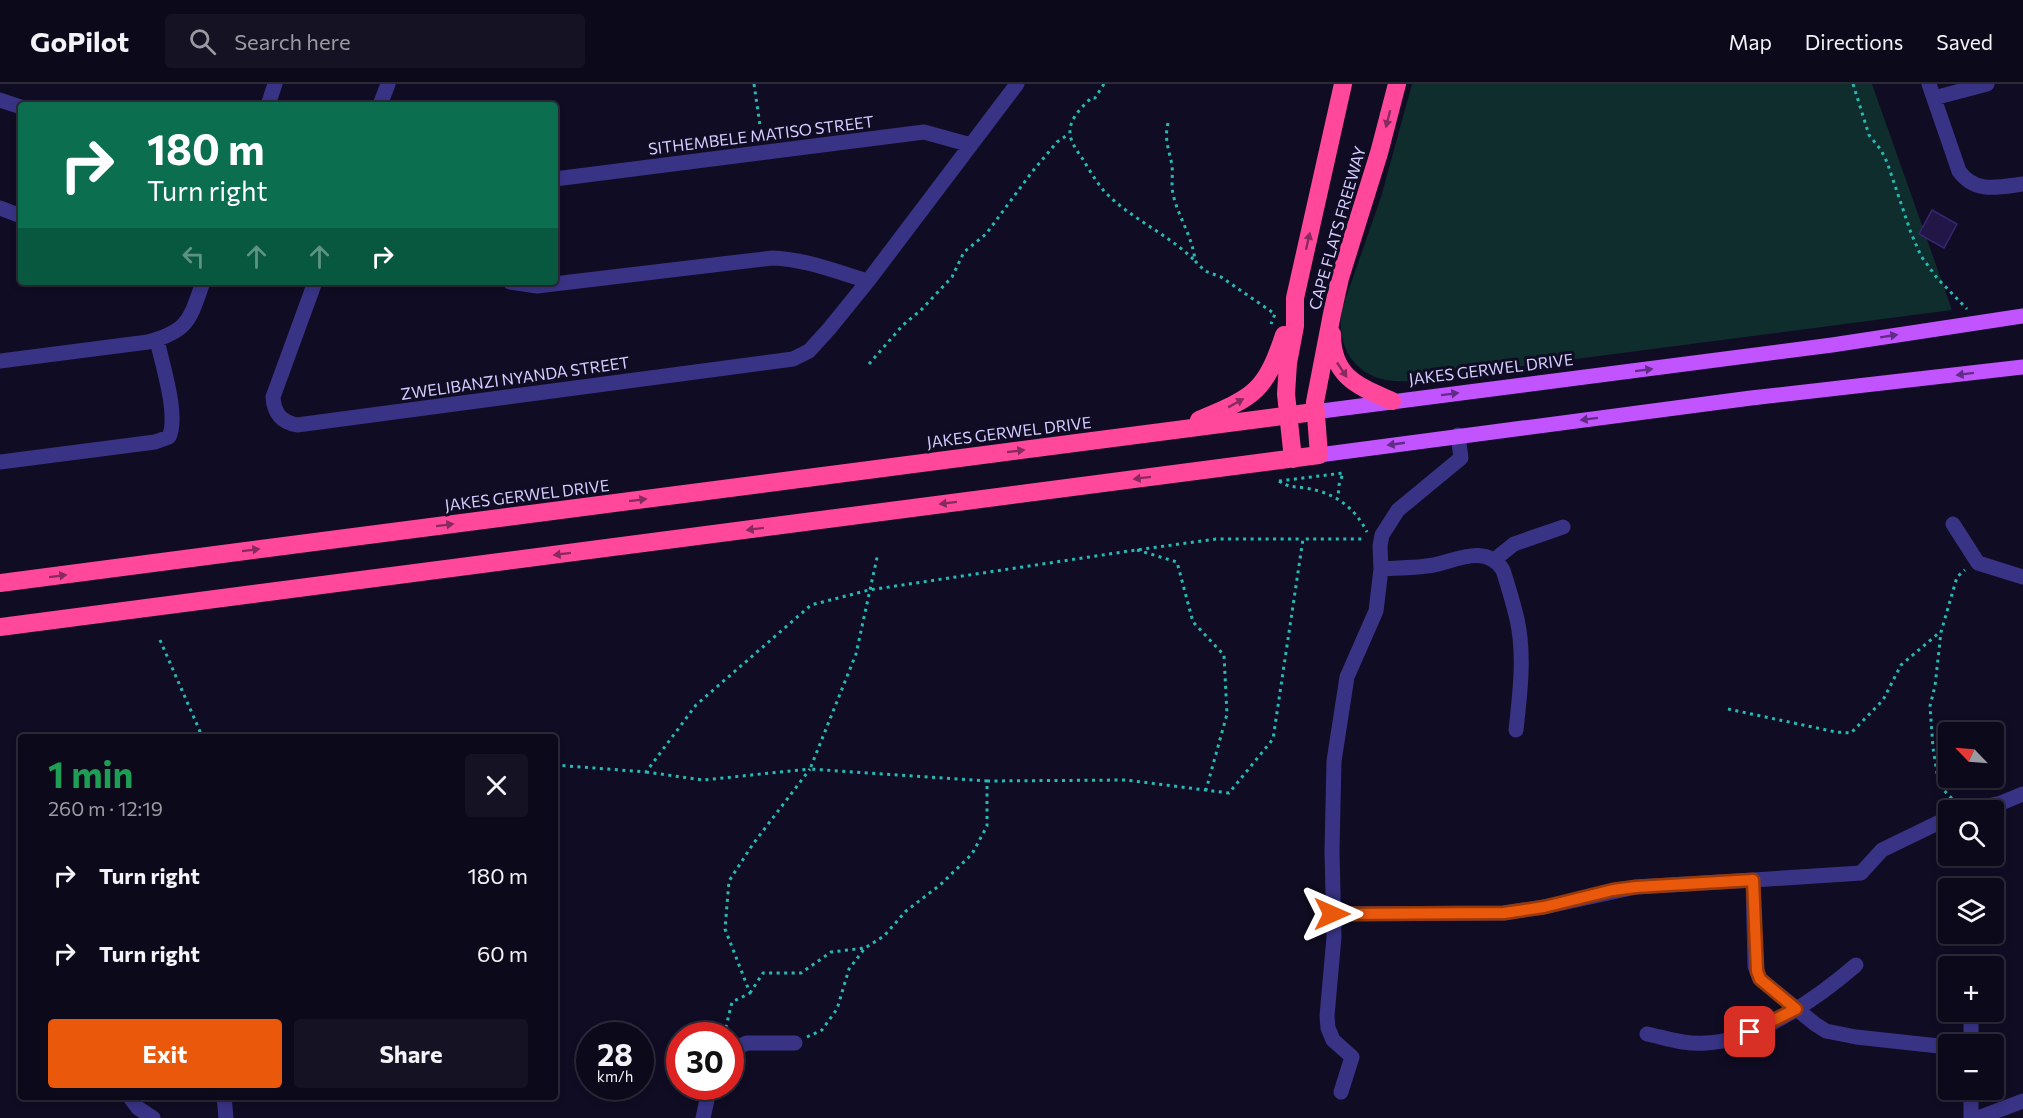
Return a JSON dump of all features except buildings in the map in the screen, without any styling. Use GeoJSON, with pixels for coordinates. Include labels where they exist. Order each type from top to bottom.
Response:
{"type":"FeatureCollection","features":[{"type":"Feature","properties":{"kind":"highway","name":"CAPE FLATS FREEWAY"},"geometry":{"type":"LineString","coordinates":[[1293,459],[1287,379],[1295,326],[1295,298],[1344,84]]}},
{"type":"Feature","properties":{"kind":"highway","name":"CAPE FLATS FREEWAY"},"geometry":{"type":"LineString","coordinates":[[1319,455],[1314,412],[1332,314],[1340,278],[1380,153],[1397,84]]}},
{"type":"Feature","properties":{"kind":"highway"},"geometry":{"type":"LineString","coordinates":[[1184,429],[1236,404],[1259,387],[1268,377],[1277,357],[1295,298]]}},
{"type":"Feature","properties":{"kind":"highway"},"geometry":{"type":"LineString","coordinates":[[1332,314],[1334,353],[1344,375],[1357,385],[1392,401]]}},
{"type":"Feature","properties":{"kind":"highway","name":"JAKES GERWEL DRIVE"},"geometry":{"type":"LineString","coordinates":[[0,583],[1314,412]]}},
{"type":"Feature","properties":{"kind":"highway"},"geometry":{"type":"LineString","coordinates":[[0,627],[1319,455]]}},
{"type":"Feature","properties":{"kind":"main road","name":"JAKES GERWEL DRIVE"},"geometry":{"type":"LineString","coordinates":[[1314,412],[1832,345],[2023,316]]}},
{"type":"Feature","properties":{"kind":"main road"},"geometry":{"type":"LineString","coordinates":[[1319,455],[1751,398],[2023,367]]}},
{"type":"Feature","properties":{"kind":"street"},"geometry":{"type":"LineString","coordinates":[[381,102],[388,84]]}},
{"type":"Feature","properties":{"kind":"street","name":"ZWELIBANZI NYANDA STREET"},"geometry":{"type":"LineString","coordinates":[[314,285],[273,397],[274,408],[279,416],[286,423],[297,425],[793,359],[809,351],[822,338],[1017,84]]}},
{"type":"Feature","properties":{"kind":"street"},"geometry":{"type":"LineString","coordinates":[[1987,84],[1931,91],[1959,171],[1963,176],[1969,182],[1983,188],[2023,184]]}},
{"type":"Feature","properties":{"kind":"street"},"geometry":{"type":"LineString","coordinates":[[269,102],[272,85]]}},
{"type":"Feature","properties":{"kind":"street"},"geometry":{"type":"LineString","coordinates":[[0,100],[18,106]]}},
{"type":"Feature","properties":{"kind":"street","name":"SITHEMBELE MATISO STREET"},"geometry":{"type":"LineString","coordinates":[[558,179],[924,132],[971,145]]}},
{"type":"Feature","properties":{"kind":"street"},"geometry":{"type":"LineString","coordinates":[[0,208],[18,215]]}},
{"type":"Feature","properties":{"kind":"street"},"geometry":{"type":"LineString","coordinates":[[558,283],[772,258],[810,265],[868,281]]}},
{"type":"Feature","properties":{"kind":"street"},"geometry":{"type":"LineString","coordinates":[[0,362],[157,340],[170,336],[187,321],[202,285]]}},
{"type":"Feature","properties":{"kind":"street"},"geometry":{"type":"LineString","coordinates":[[530,285],[545,285]]}},
{"type":"Feature","properties":{"kind":"street"},"geometry":{"type":"LineString","coordinates":[[0,462],[155,442],[169,437],[173,429],[173,413],[157,340]]}},
{"type":"Feature","properties":{"kind":"street"},"geometry":{"type":"LineString","coordinates":[[1341,1092],[1352,1057],[1333,1040],[1328,1028],[1328,1016],[1334,946],[1332,851],[1334,761],[1347,677],[1376,611],[1382,535],[1398,510],[1461,458],[1458,435]]}},
{"type":"Feature","properties":{"kind":"street"},"geometry":{"type":"LineString","coordinates":[[1953,524],[1975,560],[1982,565],[2023,577]]}},
{"type":"Feature","properties":{"kind":"street"},"geometry":{"type":"LineString","coordinates":[[1494,560],[1514,544],[1563,527]]}},
{"type":"Feature","properties":{"kind":"street"},"geometry":{"type":"LineString","coordinates":[[1381,569],[1427,566],[1472,554],[1494,560],[1503,570],[1518,621],[1521,654],[1521,687],[1516,730]]}},
{"type":"Feature","properties":{"kind":"street"},"geometry":{"type":"LineString","coordinates":[[2004,802],[2023,794]]}},
{"type":"Feature","properties":{"kind":"street"},"geometry":{"type":"LineString","coordinates":[[1332,914],[1504,913],[1544,907],[1613,890],[1636,887],[1862,873],[1882,850],[1938,823]]}},
{"type":"Feature","properties":{"kind":"street"},"geometry":{"type":"LineString","coordinates":[[1753,880],[1757,971],[1760,979],[1826,1031],[1839,1035],[1938,1046]]}},
{"type":"Feature","properties":{"kind":"street"},"geometry":{"type":"LineString","coordinates":[[1647,1034],[1691,1044],[1726,1040],[1760,1028],[1796,1009],[1827,990],[1856,964]]}},
{"type":"Feature","properties":{"kind":"street"},"geometry":{"type":"LineString","coordinates":[[744,1044],[795,1043]]}},
{"type":"Feature","properties":{"kind":"street"},"geometry":{"type":"LineString","coordinates":[[132,1100],[138,1108],[153,1118]]}},
{"type":"Feature","properties":{"kind":"street"},"geometry":{"type":"LineString","coordinates":[[224,1100],[226,1118]]}},
{"type":"Feature","properties":{"kind":"street"},"geometry":{"type":"LineString","coordinates":[[703,1118],[707,1100]]}},
{"type":"Feature","properties":{"kind":"street"},"geometry":{"type":"LineString","coordinates":[[1971,1100],[1971,1118]]}},
{"type":"Feature","properties":{"kind":"street"},"geometry":{"type":"LineString","coordinates":[[1978,1118],[2023,1101]]}},
{"type":"Feature","properties":{"kind":"path"},"geometry":{"type":"LineString","coordinates":[[754,84],[764,153]]}},
{"type":"Feature","properties":{"kind":"path"},"geometry":{"type":"LineString","coordinates":[[869,364],[903,325],[921,310],[952,277],[964,252],[986,234],[1032,172],[1057,142],[1069,134],[1079,109],[1100,93],[1104,84]]}},
{"type":"Feature","properties":{"kind":"path"},"geometry":{"type":"LineString","coordinates":[[1852,84],[1869,135],[1887,162],[1921,256],[1937,278],[1959,298],[1978,322]]}},
{"type":"Feature","properties":{"kind":"path"},"geometry":{"type":"LineString","coordinates":[[1168,123],[1166,141],[1173,174],[1173,194],[1194,247],[1196,261]]}},
{"type":"Feature","properties":{"kind":"path"},"geometry":{"type":"LineString","coordinates":[[1069,134],[1104,191],[1182,249],[1205,271],[1221,277],[1275,314],[1271,325]]}},
{"type":"Feature","properties":{"kind":"path"},"geometry":{"type":"LineString","coordinates":[[646,772],[696,705],[811,605],[869,590],[1216,539],[1372,540],[1363,522],[1338,498],[1323,491],[1287,487],[1279,481],[1344,473],[1339,484],[1338,498]]}},
{"type":"Feature","properties":{"kind":"path"},"geometry":{"type":"LineString","coordinates":[[558,765],[646,772],[703,780],[810,769],[987,781],[1126,780],[1229,793],[1273,739],[1303,539]]}},
{"type":"Feature","properties":{"kind":"path"},"geometry":{"type":"LineString","coordinates":[[1136,550],[1177,562],[1193,622],[1224,655],[1227,714],[1206,790]]}},
{"type":"Feature","properties":{"kind":"path"},"geometry":{"type":"LineString","coordinates":[[750,993],[725,929],[729,881],[753,844],[810,769],[856,654],[878,553]]}},
{"type":"Feature","properties":{"kind":"path"},"geometry":{"type":"LineString","coordinates":[[1953,800],[1939,785],[1930,706],[1935,686],[1941,632],[1957,577],[1975,560]]}},
{"type":"Feature","properties":{"kind":"path"},"geometry":{"type":"LineString","coordinates":[[1728,709],[1836,732],[1851,733],[1884,700],[1901,665],[1941,632]]}},
{"type":"Feature","properties":{"kind":"path"},"geometry":{"type":"LineString","coordinates":[[160,640],[201,734]]}},
{"type":"Feature","properties":{"kind":"path"},"geometry":{"type":"LineString","coordinates":[[795,1043],[822,1029],[837,1009],[849,969],[865,948],[884,936],[906,911],[940,885],[972,854],[987,825],[987,781]]}},
{"type":"Feature","properties":{"kind":"path"},"geometry":{"type":"LineString","coordinates":[[727,1022],[732,1002],[750,993],[763,972],[801,972],[831,952],[865,948]]}},
{"type":"Feature","properties":{"kind":"green space"},"geometry":{"type":"Polygon","coordinates":[[[1412,84],[1872,84],[1952,310],[1408,381],[1378,378],[1365,372],[1348,353],[1343,340],[1342,309],[1381,197],[1412,84]]]}},
{"type":"Feature","properties":{"kind":"route"},"geometry":{"type":"LineString","coordinates":[[1332,914],[1504,913],[1544,907],[1613,890],[1753,880],[1755,966],[1760,979],[1796,1009],[1750,1032]]}}]}
